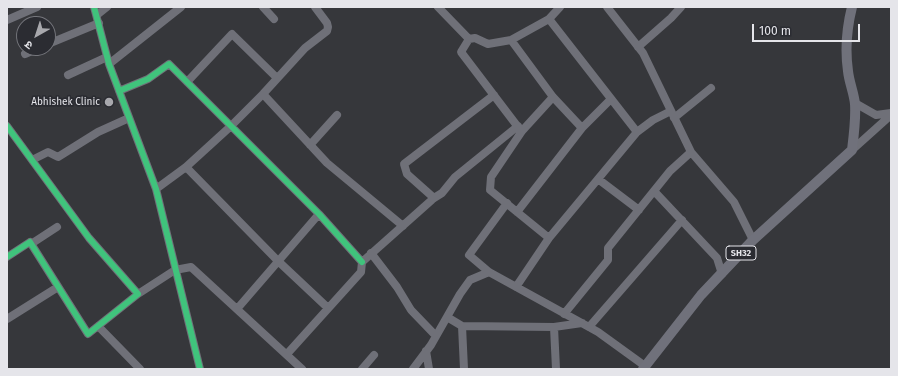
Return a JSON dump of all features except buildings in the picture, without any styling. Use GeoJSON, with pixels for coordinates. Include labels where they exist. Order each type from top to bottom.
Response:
{"type":"FeatureCollection","features":[{"type":"Feature","properties":{"kind":"main road"},"geometry":{"type":"LineString","coordinates":[[850,10],[846,50],[848,71],[855,103],[855,122],[852,150]]}},
{"type":"Feature","properties":{"kind":"main road","name":"SH32"},"geometry":{"type":"LineString","coordinates":[[644,368],[701,295],[753,240],[852,150]]}},
{"type":"Feature","properties":{"kind":"street"},"geometry":{"type":"LineString","coordinates":[[7,20],[37,7]]}},
{"type":"Feature","properties":{"kind":"street"},"geometry":{"type":"LineString","coordinates":[[56,39],[97,15],[107,7]]}},
{"type":"Feature","properties":{"kind":"street"},"geometry":{"type":"LineString","coordinates":[[68,75],[108,61],[181,7]]}},
{"type":"Feature","properties":{"kind":"street"},"geometry":{"type":"LineString","coordinates":[[263,7],[274,19]]}},
{"type":"Feature","properties":{"kind":"street"},"geometry":{"type":"LineString","coordinates":[[156,189],[186,167],[231,126],[305,48],[328,29],[325,20],[315,7]]}},
{"type":"Feature","properties":{"kind":"street"},"geometry":{"type":"LineString","coordinates":[[438,7],[469,39]]}},
{"type":"Feature","properties":{"kind":"street"},"geometry":{"type":"LineString","coordinates":[[520,129],[461,52],[469,39],[475,38],[488,44],[511,40],[549,19],[560,7]]}},
{"type":"Feature","properties":{"kind":"street"},"geometry":{"type":"LineString","coordinates":[[607,7],[643,53],[691,152],[734,202],[753,240]]}},
{"type":"Feature","properties":{"kind":"street"},"geometry":{"type":"LineString","coordinates":[[638,47],[671,18],[681,7]]}},
{"type":"Feature","properties":{"kind":"street"},"geometry":{"type":"LineString","coordinates":[[97,15],[108,61],[156,189],[200,369]]}},
{"type":"Feature","properties":{"kind":"street"},"geometry":{"type":"LineString","coordinates":[[549,19],[637,132]]}},
{"type":"Feature","properties":{"kind":"street"},"geometry":{"type":"LineString","coordinates":[[187,82],[232,34],[277,78]]}},
{"type":"Feature","properties":{"kind":"street"},"geometry":{"type":"LineString","coordinates":[[511,40],[553,97],[582,128]]}},
{"type":"Feature","properties":{"kind":"street"},"geometry":{"type":"LineString","coordinates":[[119,91],[148,79],[169,64],[319,214],[362,262]]}},
{"type":"Feature","properties":{"kind":"street"},"geometry":{"type":"LineString","coordinates":[[516,287],[549,238],[637,132],[653,120],[672,115],[711,88]]}},
{"type":"Feature","properties":{"kind":"street"},"geometry":{"type":"LineString","coordinates":[[263,94],[327,163],[403,226]]}},
{"type":"Feature","properties":{"kind":"street"},"geometry":{"type":"LineString","coordinates":[[434,198],[407,174],[404,164],[494,95]]}},
{"type":"Feature","properties":{"kind":"street"},"geometry":{"type":"LineString","coordinates":[[287,354],[361,272],[362,262],[371,253],[434,198],[442,193],[455,177],[520,129],[553,97]]}},
{"type":"Feature","properties":{"kind":"street"},"geometry":{"type":"LineString","coordinates":[[517,212],[582,128],[611,99]]}},
{"type":"Feature","properties":{"kind":"street"},"geometry":{"type":"LineString","coordinates":[[855,103],[876,115],[891,114]]}},
{"type":"Feature","properties":{"kind":"street"},"geometry":{"type":"LineString","coordinates":[[852,150],[891,114]]}},
{"type":"Feature","properties":{"kind":"street"},"geometry":{"type":"LineString","coordinates":[[310,145],[337,115]]}},
{"type":"Feature","properties":{"kind":"street"},"geometry":{"type":"LineString","coordinates":[[32,160],[48,152],[58,156],[98,132],[129,118]]}},
{"type":"Feature","properties":{"kind":"street"},"geometry":{"type":"LineString","coordinates":[[7,126],[89,238],[138,294]]}},
{"type":"Feature","properties":{"kind":"street"},"geometry":{"type":"LineString","coordinates":[[520,129],[491,177],[490,190],[549,238]]}},
{"type":"Feature","properties":{"kind":"street"},"geometry":{"type":"LineString","coordinates":[[564,314],[608,260],[608,248],[670,171],[691,152]]}},
{"type":"Feature","properties":{"kind":"street"},"geometry":{"type":"LineString","coordinates":[[186,167],[278,261],[328,308]]}},
{"type":"Feature","properties":{"kind":"street"},"geometry":{"type":"LineString","coordinates":[[598,179],[639,210]]}},
{"type":"Feature","properties":{"kind":"street"},"geometry":{"type":"LineString","coordinates":[[654,191],[717,258],[722,274]]}},
{"type":"Feature","properties":{"kind":"street"},"geometry":{"type":"LineString","coordinates":[[507,203],[469,255],[489,272],[598,332],[644,368]]}},
{"type":"Feature","properties":{"kind":"street"},"geometry":{"type":"LineString","coordinates":[[237,308],[319,214]]}},
{"type":"Feature","properties":{"kind":"street"},"geometry":{"type":"LineString","coordinates":[[447,318],[462,326],[586,325],[682,220]]}},
{"type":"Feature","properties":{"kind":"street"},"geometry":{"type":"LineString","coordinates":[[7,257],[30,242],[31,244],[57,227]]}},
{"type":"Feature","properties":{"kind":"street"},"geometry":{"type":"LineString","coordinates":[[31,244],[88,334],[138,294],[175,270],[191,267],[287,354],[297,368]]}},
{"type":"Feature","properties":{"kind":"street"},"geometry":{"type":"LineString","coordinates":[[371,253],[397,287],[411,310],[436,336]]}},
{"type":"Feature","properties":{"kind":"street"},"geometry":{"type":"LineString","coordinates":[[413,369],[436,336],[460,294],[470,280],[489,272]]}},
{"type":"Feature","properties":{"kind":"street"},"geometry":{"type":"LineString","coordinates":[[7,319],[58,287]]}},
{"type":"Feature","properties":{"kind":"street"},"geometry":{"type":"LineString","coordinates":[[98,326],[140,369]]}},
{"type":"Feature","properties":{"kind":"street"},"geometry":{"type":"LineString","coordinates":[[462,326],[464,369]]}},
{"type":"Feature","properties":{"kind":"street"},"geometry":{"type":"LineString","coordinates":[[554,326],[556,369]]}},
{"type":"Feature","properties":{"kind":"street"},"geometry":{"type":"LineString","coordinates":[[426,351],[429,369]]}},
{"type":"Feature","properties":{"kind":"street"},"geometry":{"type":"LineString","coordinates":[[362,369],[374,354]]}},
{"type":"Feature","properties":{"kind":"cycle path"},"geometry":{"type":"LineString","coordinates":[[94,7],[109,64],[156,189],[200,369]]}},
{"type":"Feature","properties":{"kind":"cycle path"},"geometry":{"type":"LineString","coordinates":[[119,91],[148,79],[169,64],[319,214],[362,262]]}},
{"type":"Feature","properties":{"kind":"cycle path"},"geometry":{"type":"LineString","coordinates":[[7,126],[89,238],[138,294],[88,334],[30,242],[7,257]]}},
{"type":"Feature","properties":{"kind":"place","name":"Abhishek Clinic"},"geometry":{"type":"Point","coordinates":[109,102]}}]}
